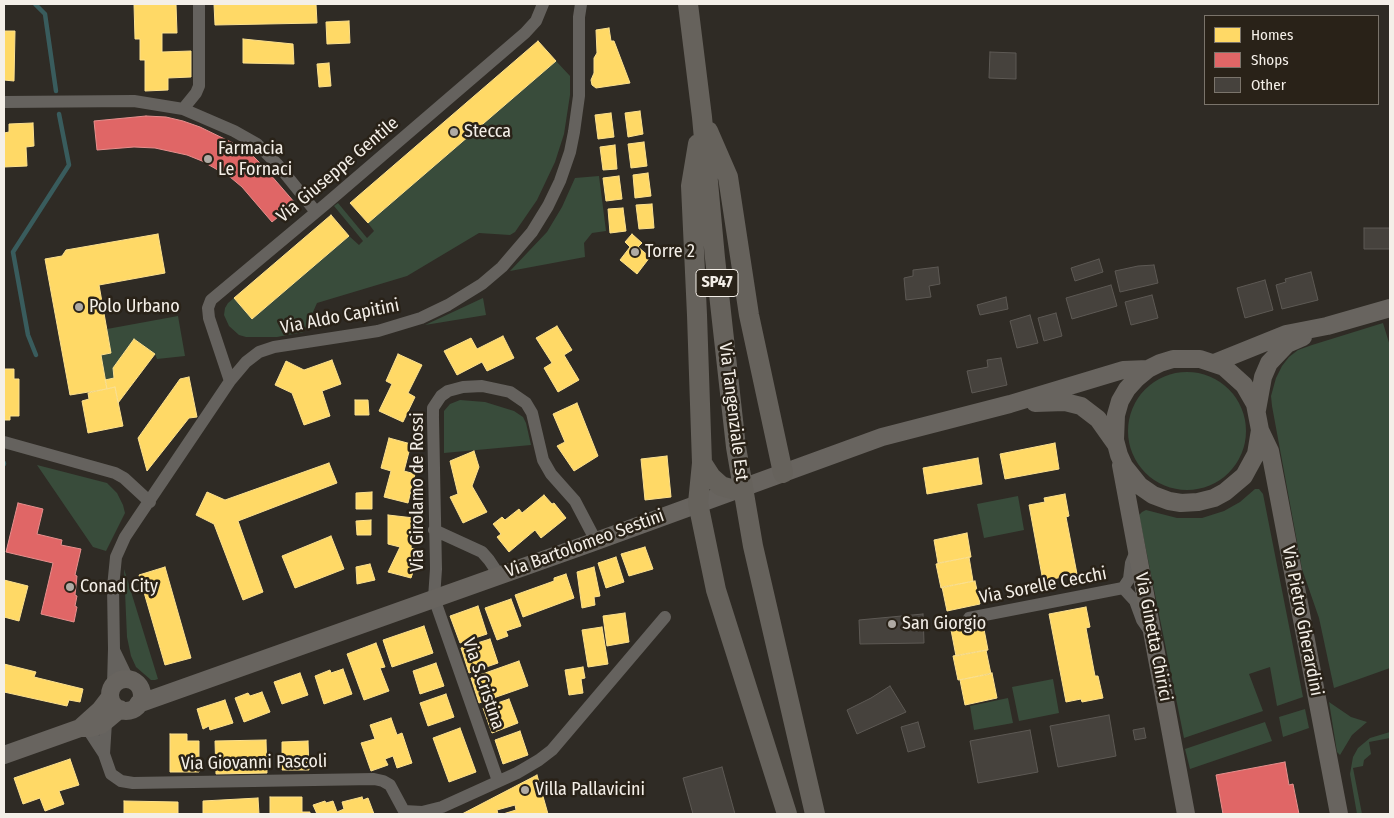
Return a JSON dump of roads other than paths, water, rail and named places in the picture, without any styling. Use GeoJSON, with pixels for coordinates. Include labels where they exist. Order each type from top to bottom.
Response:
{"type":"FeatureCollection","features":[{"type":"Feature","properties":{"kind":"main road","name":"Via Tangenziale Est"},"geometry":{"type":"LineString","coordinates":[[688,4],[702,117],[715,258],[736,447],[749,526],[815,814]]}},
{"type":"Feature","properties":{"kind":"main road"},"geometry":{"type":"LineString","coordinates":[[702,117],[691,186],[702,463],[698,503],[716,590],[787,814]]}},
{"type":"Feature","properties":{"kind":"main road"},"geometry":{"type":"LineString","coordinates":[[702,117],[728,177],[749,314],[783,473]]}},
{"type":"Feature","properties":{"kind":"main road"},"geometry":{"type":"LineString","coordinates":[[1214,363],[1286,334],[1327,326],[1390,308]]}},
{"type":"Feature","properties":{"kind":"main road"},"geometry":{"type":"LineString","coordinates":[[1257,410],[1263,377],[1269,363],[1293,341],[1327,326]]}},
{"type":"Feature","properties":{"kind":"main road"},"geometry":{"type":"LineString","coordinates":[[1010,404],[1065,402],[1082,406],[1098,419],[1134,480],[1153,495],[1177,502],[1194,503],[1225,492],[1244,476],[1256,454],[1260,430],[1257,410],[1250,394],[1240,381],[1228,370],[1214,363],[1200,359],[1180,358],[1160,363],[1148,369],[1129,386],[1120,401],[1115,422],[1118,451]]}},
{"type":"Feature","properties":{"kind":"main road"},"geometry":{"type":"LineString","coordinates":[[1010,404],[1123,370],[1148,369]]}},
{"type":"Feature","properties":{"kind":"main road","name":"Via Bartolomeo Sestini"},"geometry":{"type":"LineString","coordinates":[[125,694],[162,694],[906,429],[1010,404]]}},
{"type":"Feature","properties":{"kind":"main road","name":"Via Pietro Gherardini"},"geometry":{"type":"LineString","coordinates":[[1260,430],[1270,451],[1339,814]]}},
{"type":"Feature","properties":{"kind":"main road","name":"Via Ginetta Chirici"},"geometry":{"type":"LineString","coordinates":[[1118,451],[1186,814]]}},
{"type":"Feature","properties":{"kind":"main road"},"geometry":{"type":"LineString","coordinates":[[702,463],[711,477],[721,486],[735,490]]}},
{"type":"Feature","properties":{"kind":"main road"},"geometry":{"type":"LineString","coordinates":[[4,755],[84,728],[96,727],[106,722],[125,694]]}},
{"type":"Feature","properties":{"kind":"main road"},"geometry":{"type":"LineString","coordinates":[[84,728],[100,710],[125,694]]}},
{"type":"Feature","properties":{"kind":"street"},"geometry":{"type":"LineString","coordinates":[[183,109],[196,93],[199,86],[199,4]]}},
{"type":"Feature","properties":{"kind":"street","name":"Via Giuseppe Gentile"},"geometry":{"type":"LineString","coordinates":[[230,381],[209,318],[209,304],[214,297],[525,33],[536,21],[543,4]]}},
{"type":"Feature","properties":{"kind":"street","name":"Via Aldo Capitini"},"geometry":{"type":"LineString","coordinates":[[125,694],[114,650],[113,586],[116,557],[126,536],[230,381],[251,357],[267,349],[378,331],[420,318],[470,292],[502,267],[536,226],[548,206],[565,167],[578,109],[578,17],[581,4]]}},
{"type":"Feature","properties":{"kind":"street"},"geometry":{"type":"LineString","coordinates":[[4,102],[134,101],[183,109],[234,131],[258,144],[278,165],[316,212]]}},
{"type":"Feature","properties":{"kind":"street","name":"Via Girolamo de Rossi"},"geometry":{"type":"LineString","coordinates":[[434,598],[436,569],[433,408],[437,401],[448,391],[463,387],[482,386],[510,392],[526,403],[532,413],[543,460],[551,474],[575,501],[596,541]]}},
{"type":"Feature","properties":{"kind":"street"},"geometry":{"type":"LineString","coordinates":[[4,442],[115,473],[124,478],[150,502]]}},
{"type":"Feature","properties":{"kind":"street"},"geometry":{"type":"LineString","coordinates":[[434,530],[482,552],[499,575]]}},
{"type":"Feature","properties":{"kind":"street"},"geometry":{"type":"LineString","coordinates":[[1136,548],[1131,563],[1129,579],[1123,588],[1135,601],[1142,620],[1152,634]]}},
{"type":"Feature","properties":{"kind":"street","name":"Via Sorelle Cecchi"},"geometry":{"type":"LineString","coordinates":[[969,618],[1123,588]]}},
{"type":"Feature","properties":{"kind":"street","name":"Via S.Cristina"},"geometry":{"type":"LineString","coordinates":[[434,598],[498,781]]}},
{"type":"Feature","properties":{"kind":"street"},"geometry":{"type":"LineString","coordinates":[[404,813],[436,809],[528,767],[552,750],[665,618]]}},
{"type":"Feature","properties":{"kind":"street"},"geometry":{"type":"LineString","coordinates":[[104,754],[106,722]]}},
{"type":"Feature","properties":{"kind":"street","name":"Via Giovanni Pascoli"},"geometry":{"type":"LineString","coordinates":[[84,728],[104,754],[109,769],[121,781],[133,783],[383,780],[390,785],[404,813]]}},
{"type":"Feature","properties":{"kind":"waterway"},"geometry":{"type":"LineString","coordinates":[[35,4],[45,14],[56,91]]}},
{"type":"Feature","properties":{"kind":"waterway"},"geometry":{"type":"LineString","coordinates":[[36,355],[28,335],[13,252],[69,165],[59,114]]}},
{"type":"Feature","properties":{"kind":"place","name":"Stecca"},"geometry":{"type":"Point","coordinates":[454,132]}},
{"type":"Feature","properties":{"kind":"place","name":"Farmacia Le Fornaci"},"geometry":{"type":"Point","coordinates":[208,159]}},
{"type":"Feature","properties":{"kind":"place","name":"Torre 2"},"geometry":{"type":"Point","coordinates":[635,252]}},
{"type":"Feature","properties":{"kind":"place","name":"Polo Urbano"},"geometry":{"type":"Point","coordinates":[79,307]}},
{"type":"Feature","properties":{"kind":"place","name":"Conad City"},"geometry":{"type":"Point","coordinates":[70,587]}},
{"type":"Feature","properties":{"kind":"place","name":"San Giorgio"},"geometry":{"type":"Point","coordinates":[892,624]}},
{"type":"Feature","properties":{"kind":"place","name":"Villa Pallavicini"},"geometry":{"type":"Point","coordinates":[525,790]}}]}
